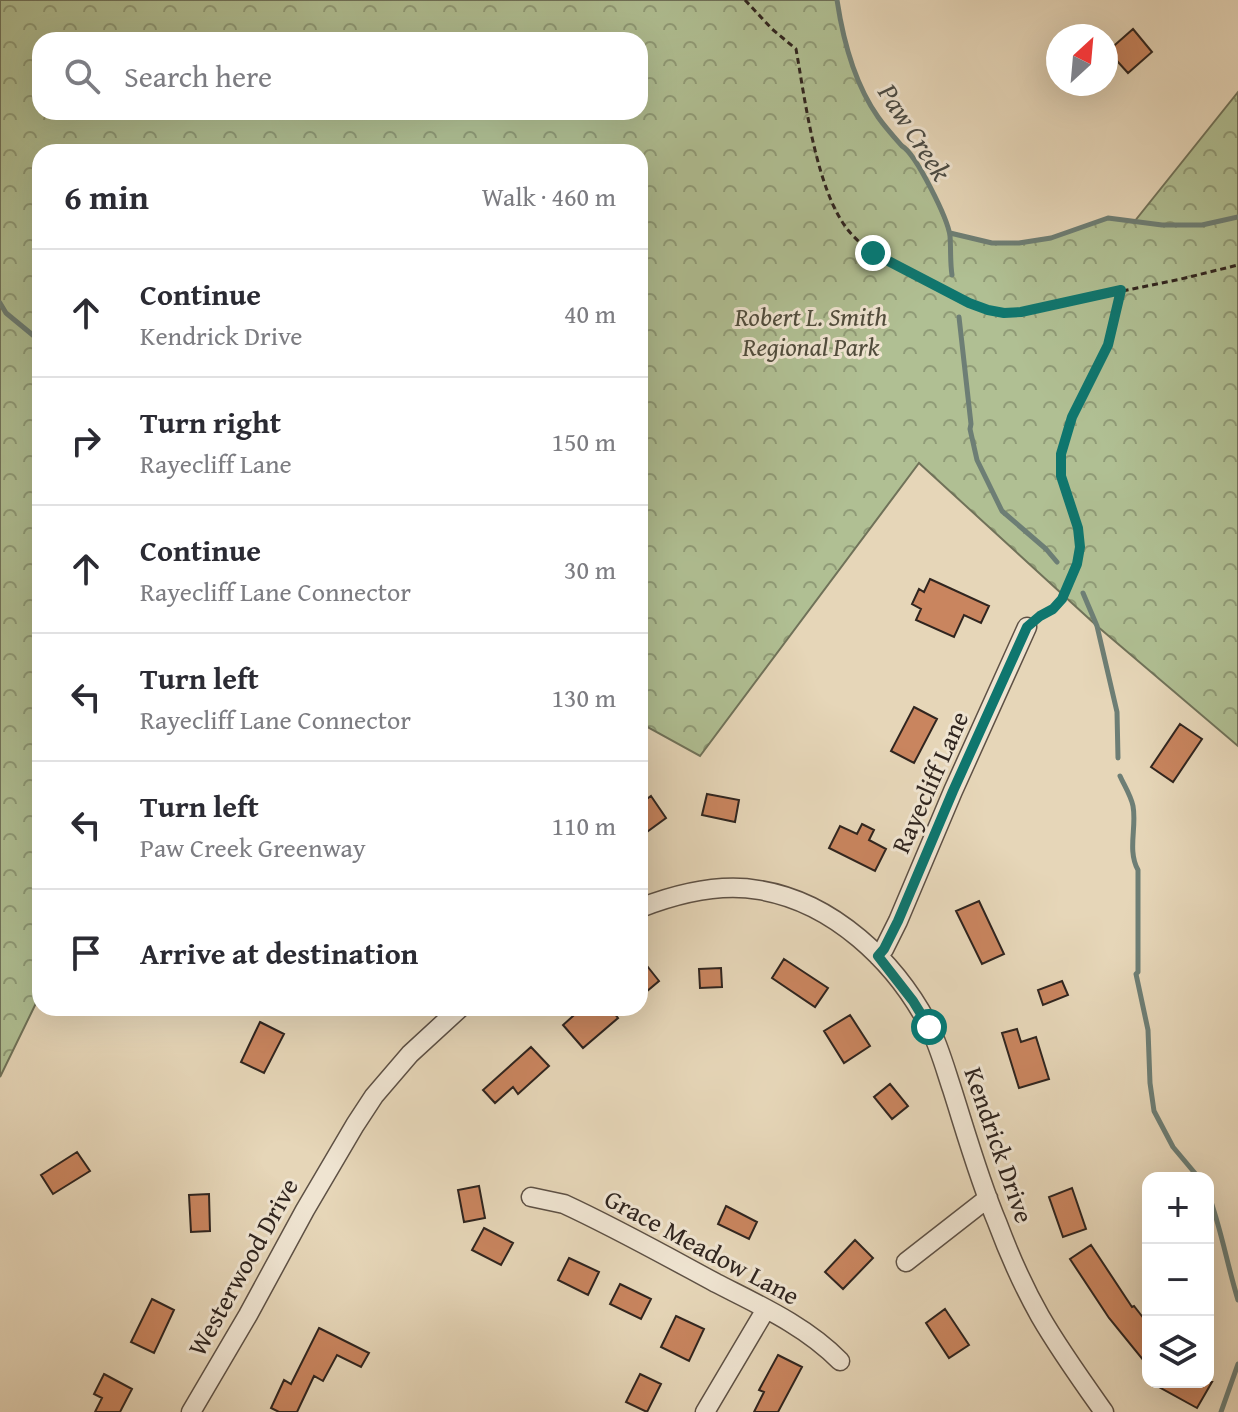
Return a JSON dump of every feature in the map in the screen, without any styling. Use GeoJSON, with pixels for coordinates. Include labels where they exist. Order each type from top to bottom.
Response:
{"type":"FeatureCollection","features":[{"type":"Feature","properties":{"kind":"street","name":"Rayecliff Lane"},"geometry":{"type":"LineString","coordinates":[[878,956],[898,921],[1027,627]]}},
{"type":"Feature","properties":{"kind":"street","name":"Kendrick Drive"},"geometry":{"type":"LineString","coordinates":[[648,905],[698,891],[757,889],[802,902],[842,925],[878,956],[929,1027],[1017,1272],[1040,1316],[1104,1412]]}},
{"type":"Feature","properties":{"kind":"street","name":"Westerwood Drive"},"geometry":{"type":"LineString","coordinates":[[191,1412],[305,1210],[374,1096],[410,1054],[451,1016]]}},
{"type":"Feature","properties":{"kind":"street","name":"Grace Meadow Lane"},"geometry":{"type":"LineString","coordinates":[[531,1197],[564,1204],[766,1309],[809,1334],[840,1361]]}},
{"type":"Feature","properties":{"kind":"street"},"geometry":{"type":"LineString","coordinates":[[906,1262],[988,1198]]}},
{"type":"Feature","properties":{"kind":"street"},"geometry":{"type":"LineString","coordinates":[[705,1412],[766,1309]]}},
{"type":"Feature","properties":{"kind":"path"},"geometry":{"type":"LineString","coordinates":[[745,0],[796,49],[821,173],[834,207],[848,230],[873,253],[956,296],[988,310],[1004,313],[1021,312],[1238,265]]}},
{"type":"Feature","properties":{"kind":"path"},"geometry":{"type":"LineString","coordinates":[[1027,627],[1062,599],[1077,564],[1080,547],[1078,528],[1061,476],[1061,454],[1072,417],[1108,345],[1121,290]]}},
{"type":"Feature","properties":{"kind":"green space","name":"Robert L. Smith Regional Park"},"geometry":{"type":"Polygon","coordinates":[[[0,0],[837,0],[846,46],[862,90],[881,121],[917,162],[950,233],[992,243],[1051,238],[1108,218],[1134,222],[1238,92],[1238,746],[1097,626],[919,463],[700,756],[648,727],[648,144],[32,144],[32,1011],[0,1077],[0,0]]]}},
{"type":"Feature","properties":{"kind":"building"},"geometry":{"type":"Polygon","coordinates":[[[1133,29],[1152,52],[1128,73],[1118,62],[1118,42],[1133,29]]]}},
{"type":"Feature","properties":{"kind":"building"},"geometry":{"type":"Polygon","coordinates":[[[930,579],[989,606],[981,623],[964,615],[954,637],[916,620],[921,609],[912,604],[919,589],[924,592],[930,579]]]}},
{"type":"Feature","properties":{"kind":"building"},"geometry":{"type":"Polygon","coordinates":[[[914,707],[937,719],[914,763],[891,751],[914,707]]]}},
{"type":"Feature","properties":{"kind":"building"},"geometry":{"type":"Polygon","coordinates":[[[1180,724],[1202,739],[1173,782],[1151,767],[1180,724]]]}},
{"type":"Feature","properties":{"kind":"building"},"geometry":{"type":"Polygon","coordinates":[[[707,794],[739,800],[735,822],[702,815],[707,794]]]}},
{"type":"Feature","properties":{"kind":"building"},"geometry":{"type":"Polygon","coordinates":[[[651,796],[666,818],[648,831],[648,798],[651,796]]]}},
{"type":"Feature","properties":{"kind":"building"},"geometry":{"type":"Polygon","coordinates":[[[862,824],[874,830],[869,840],[886,849],[875,871],[829,848],[840,826],[857,834],[862,824]]]}},
{"type":"Feature","properties":{"kind":"building"},"geometry":{"type":"Polygon","coordinates":[[[979,901],[1004,954],[982,964],[956,911],[979,901]]]}},
{"type":"Feature","properties":{"kind":"building"},"geometry":{"type":"Polygon","coordinates":[[[784,959],[828,988],[815,1007],[772,978],[784,959]]]}},
{"type":"Feature","properties":{"kind":"building"},"geometry":{"type":"Polygon","coordinates":[[[648,967],[659,981],[648,990],[648,967]]]}},
{"type":"Feature","properties":{"kind":"building"},"geometry":{"type":"Polygon","coordinates":[[[721,968],[722,987],[700,988],[699,969],[721,968]]]}},
{"type":"Feature","properties":{"kind":"building"},"geometry":{"type":"Polygon","coordinates":[[[1062,981],[1068,995],[1043,1005],[1038,990],[1062,981]]]}},
{"type":"Feature","properties":{"kind":"building"},"geometry":{"type":"Polygon","coordinates":[[[850,1015],[870,1046],[844,1063],[824,1031],[850,1015]]]}},
{"type":"Feature","properties":{"kind":"building"},"geometry":{"type":"Polygon","coordinates":[[[573,1016],[618,1018],[583,1048],[563,1025],[573,1016]]]}},
{"type":"Feature","properties":{"kind":"building"},"geometry":{"type":"Polygon","coordinates":[[[260,1022],[284,1034],[264,1073],[241,1062],[260,1022]]]}},
{"type":"Feature","properties":{"kind":"building"},"geometry":{"type":"Polygon","coordinates":[[[1017,1029],[1021,1042],[1036,1037],[1049,1079],[1019,1088],[1002,1033],[1017,1029]]]}},
{"type":"Feature","properties":{"kind":"building"},"geometry":{"type":"Polygon","coordinates":[[[531,1047],[549,1066],[518,1094],[513,1087],[495,1103],[483,1090],[531,1047]]]}},
{"type":"Feature","properties":{"kind":"building"},"geometry":{"type":"Polygon","coordinates":[[[890,1084],[908,1106],[892,1119],[874,1097],[890,1084]]]}},
{"type":"Feature","properties":{"kind":"building"},"geometry":{"type":"Polygon","coordinates":[[[77,1152],[90,1171],[53,1194],[41,1175],[77,1152]]]}},
{"type":"Feature","properties":{"kind":"building"},"geometry":{"type":"Polygon","coordinates":[[[479,1186],[485,1218],[464,1222],[458,1190],[479,1186]]]}},
{"type":"Feature","properties":{"kind":"building"},"geometry":{"type":"Polygon","coordinates":[[[1072,1188],[1086,1229],[1063,1237],[1049,1197],[1072,1188]]]}},
{"type":"Feature","properties":{"kind":"building"},"geometry":{"type":"Polygon","coordinates":[[[209,1194],[210,1231],[191,1232],[189,1195],[209,1194]]]}},
{"type":"Feature","properties":{"kind":"building"},"geometry":{"type":"Polygon","coordinates":[[[726,1206],[757,1222],[749,1239],[718,1224],[726,1206]]]}},
{"type":"Feature","properties":{"kind":"building"},"geometry":{"type":"Polygon","coordinates":[[[484,1228],[513,1243],[501,1265],[472,1250],[484,1228]]]}},
{"type":"Feature","properties":{"kind":"building"},"geometry":{"type":"Polygon","coordinates":[[[855,1240],[873,1258],[843,1289],[825,1272],[855,1240]]]}},
{"type":"Feature","properties":{"kind":"building"},"geometry":{"type":"Polygon","coordinates":[[[1091,1245],[1132,1307],[1142,1316],[1142,1359],[1109,1318],[1070,1259],[1091,1245]]]}},
{"type":"Feature","properties":{"kind":"building"},"geometry":{"type":"Polygon","coordinates":[[[569,1258],[599,1272],[588,1295],[558,1280],[569,1258]]]}},
{"type":"Feature","properties":{"kind":"building"},"geometry":{"type":"Polygon","coordinates":[[[620,1284],[651,1299],[641,1319],[610,1304],[620,1284]]]}},
{"type":"Feature","properties":{"kind":"building"},"geometry":{"type":"Polygon","coordinates":[[[152,1299],[174,1310],[154,1353],[131,1342],[152,1299]]]}},
{"type":"Feature","properties":{"kind":"building"},"geometry":{"type":"Polygon","coordinates":[[[945,1309],[969,1345],[949,1358],[926,1323],[945,1309]]]}},
{"type":"Feature","properties":{"kind":"building"},"geometry":{"type":"Polygon","coordinates":[[[676,1316],[704,1329],[689,1361],[661,1347],[676,1316]]]}},
{"type":"Feature","properties":{"kind":"building"},"geometry":{"type":"Polygon","coordinates":[[[319,1328],[369,1353],[361,1367],[337,1355],[323,1381],[314,1376],[297,1412],[279,1412],[271,1408],[284,1380],[291,1384],[319,1328]]]}},
{"type":"Feature","properties":{"kind":"building"},"geometry":{"type":"Polygon","coordinates":[[[778,1355],[802,1367],[778,1412],[754,1412],[764,1392],[759,1390],[778,1355]]]}},
{"type":"Feature","properties":{"kind":"building"},"geometry":{"type":"Polygon","coordinates":[[[104,1374],[132,1389],[120,1412],[95,1412],[102,1398],[94,1394],[104,1374]]]}},
{"type":"Feature","properties":{"kind":"building"},"geometry":{"type":"Polygon","coordinates":[[[640,1374],[661,1384],[647,1412],[626,1402],[640,1374]]]}},
{"type":"Feature","properties":{"kind":"building"},"geometry":{"type":"Polygon","coordinates":[[[1161,1388],[1209,1388],[1197,1408],[1161,1388]]]}},
{"type":"Feature","properties":{"kind":"waterway","name":"Paw Creek"},"geometry":{"type":"LineString","coordinates":[[837,0],[846,46],[862,90],[881,121],[915,161],[944,216],[950,236],[952,275]]}},
{"type":"Feature","properties":{"kind":"waterway","name":"Paw Creek"},"geometry":{"type":"LineString","coordinates":[[950,233],[992,243],[1019,243],[1051,238],[1108,218],[1162,225],[1202,225],[1238,217]]}},
{"type":"Feature","properties":{"kind":"waterway"},"geometry":{"type":"LineString","coordinates":[[0,303],[6,313],[32,334]]}},
{"type":"Feature","properties":{"kind":"waterway"},"geometry":{"type":"LineString","coordinates":[[959,317],[970,429],[977,460],[1002,511],[1057,562]]}},
{"type":"Feature","properties":{"kind":"waterway"},"geometry":{"type":"LineString","coordinates":[[1083,593],[1097,626],[1117,712],[1118,758]]}},
{"type":"Feature","properties":{"kind":"waterway"},"geometry":{"type":"LineString","coordinates":[[1120,776],[1131,798],[1134,814],[1133,855],[1138,870],[1136,974],[1148,1030],[1154,1111],[1173,1147],[1194,1172]]}},
{"type":"Feature","properties":{"kind":"waterway"},"geometry":{"type":"LineString","coordinates":[[1214,1210],[1238,1300]]}},
{"type":"Feature","properties":{"kind":"waterway"},"geometry":{"type":"LineString","coordinates":[[1221,1412],[1238,1364]]}},
{"type":"Feature","properties":{"kind":"route"},"geometry":{"type":"LineString","coordinates":[[873,253],[969,303],[1004,313],[1121,290],[1108,345],[1072,417],[1061,454],[1061,476],[1078,528],[1080,547],[1070,584],[1053,609],[1027,627],[898,921],[878,956],[929,1027]]}}]}
